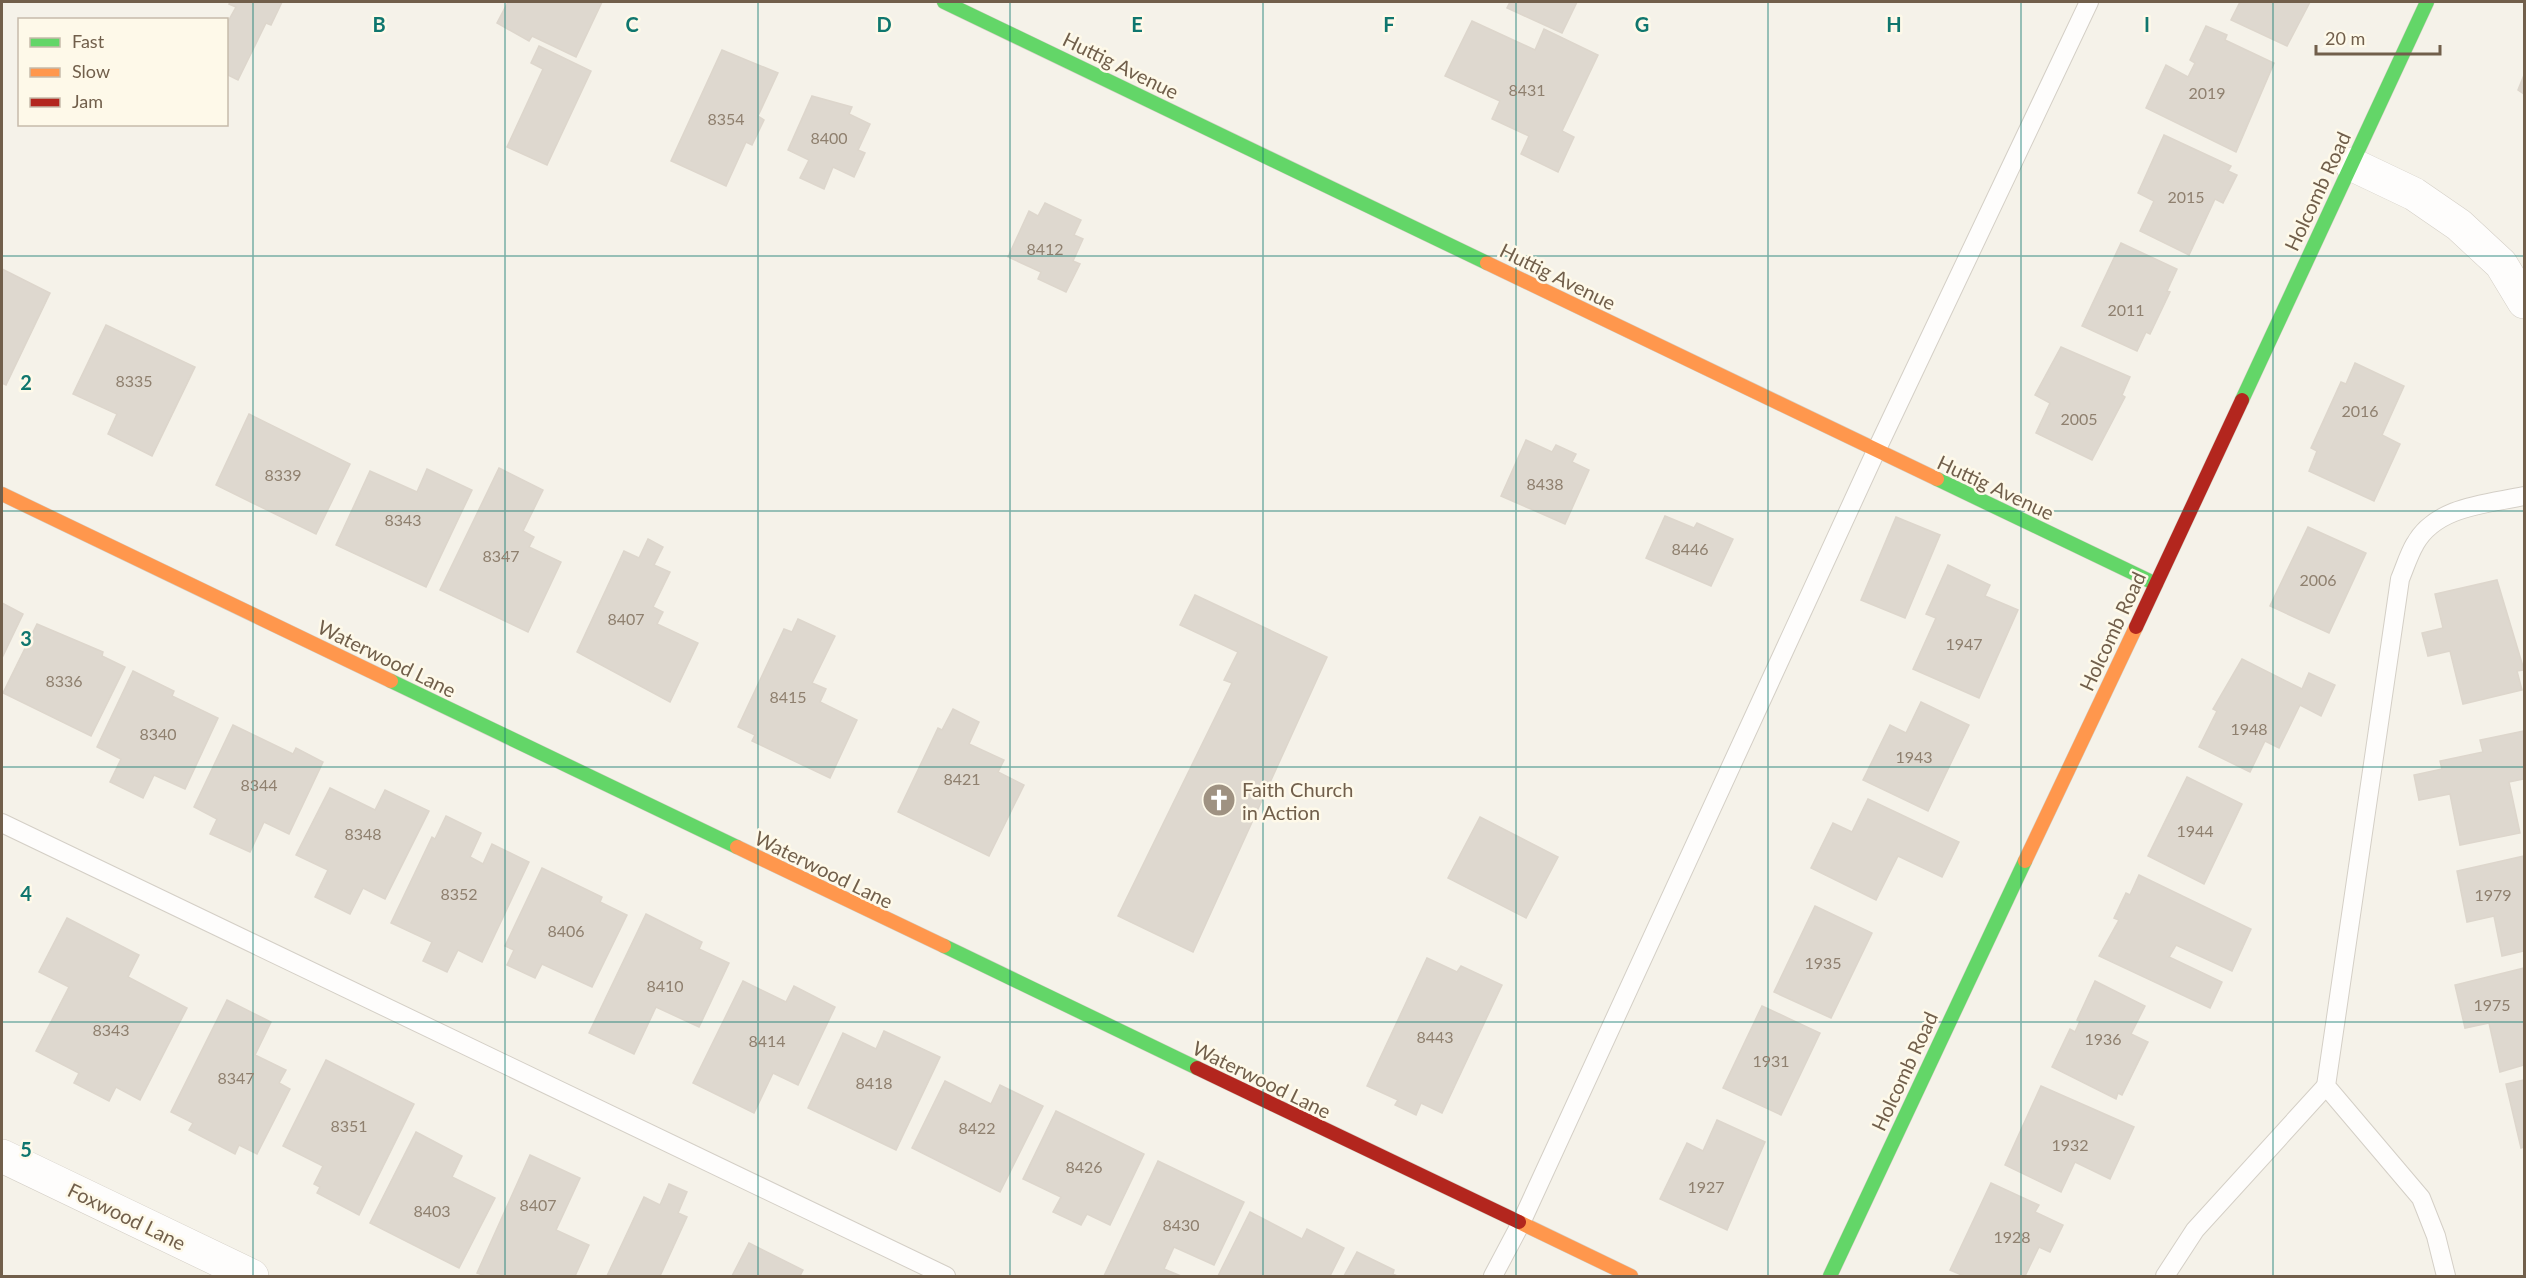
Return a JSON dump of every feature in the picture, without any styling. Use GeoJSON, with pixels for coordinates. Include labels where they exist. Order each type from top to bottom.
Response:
{"type":"FeatureCollection","features":[{"type":"Feature","properties":{"kind":"street","name":"Huttig Avenue"},"geometry":{"type":"LineString","coordinates":[[944,2],[2156,584]]}},
{"type":"Feature","properties":{"kind":"street","name":"Holcomb Road"},"geometry":{"type":"LineString","coordinates":[[1830,1276],[2427,2]]}},
{"type":"Feature","properties":{"kind":"street"},"geometry":{"type":"LineString","coordinates":[[2351,164],[2414,194],[2459,225],[2501,264],[2524,303]]}},
{"type":"Feature","properties":{"kind":"street","name":"Waterwood Lane"},"geometry":{"type":"LineString","coordinates":[[2,494],[1520,1225],[1631,1276]]}},
{"type":"Feature","properties":{"kind":"street","name":"Foxwood Lane"},"geometry":{"type":"LineString","coordinates":[[2,1156],[252,1276]]}},
{"type":"Feature","properties":{"kind":"lane"},"geometry":{"type":"LineString","coordinates":[[1493,1276],[1520,1225],[1876,451],[2089,2]]}},
{"type":"Feature","properties":{"kind":"lane"},"geometry":{"type":"LineString","coordinates":[[2165,1276],[2195,1230],[2326,1086],[2400,579],[2415,543],[2433,523],[2461,509],[2524,496]]}},
{"type":"Feature","properties":{"kind":"lane"},"geometry":{"type":"LineString","coordinates":[[2,823],[946,1276]]}},
{"type":"Feature","properties":{"kind":"lane"},"geometry":{"type":"LineString","coordinates":[[2326,1086],[2421,1198],[2436,1236],[2446,1276]]}},
{"type":"Feature","properties":{"kind":"building"},"geometry":{"type":"Polygon","coordinates":[[[230,2],[282,2],[271,25],[266,23],[238,80],[228,75],[228,21],[236,7],[229,4],[230,2]]]}},
{"type":"Feature","properties":{"kind":"building"},"geometry":{"type":"Polygon","coordinates":[[[508,2],[602,2],[576,57],[532,36],[529,41],[497,23],[508,2]]]}},
{"type":"Feature","properties":{"kind":"building"},"geometry":{"type":"Polygon","coordinates":[[[1510,2],[1577,2],[1562,33],[1507,8],[1510,2]]]}},
{"type":"Feature","properties":{"kind":"building"},"geometry":{"type":"Polygon","coordinates":[[[2240,2],[2310,2],[2287,46],[2231,20],[2240,2]]]}},
{"type":"Feature","properties":{"kind":"building"},"geometry":{"type":"Polygon","coordinates":[[[1472,21],[1535,50],[1544,29],[1598,55],[1562,131],[1574,137],[1558,172],[1521,154],[1529,136],[1492,119],[1500,101],[1445,76],[1472,21]]]}},
{"type":"Feature","properties":{"kind":"building"},"geometry":{"type":"Polygon","coordinates":[[[2206,26],[2227,35],[2225,40],[2274,63],[2236,152],[2146,108],[2166,65],[2188,77],[2195,63],[2190,60],[2206,26]]]}},
{"type":"Feature","properties":{"kind":"building"},"geometry":{"type":"Polygon","coordinates":[[[539,46],[591,71],[547,165],[507,147],[543,69],[531,63],[539,46]]]}},
{"type":"Feature","properties":{"kind":"building"},"geometry":{"type":"Polygon","coordinates":[[[722,50],[778,73],[758,116],[764,120],[752,145],[746,142],[726,186],[671,161],[722,50]]]}},
{"type":"Feature","properties":{"kind":"building"},"geometry":{"type":"Polygon","coordinates":[[[2524,75],[2524,94],[2518,90],[2524,75]]]}},
{"type":"Feature","properties":{"kind":"building"},"geometry":{"type":"Polygon","coordinates":[[[812,96],[852,107],[849,114],[870,124],[858,150],[865,153],[854,177],[833,167],[824,189],[800,178],[809,160],[788,150],[812,96]]]}},
{"type":"Feature","properties":{"kind":"building"},"geometry":{"type":"Polygon","coordinates":[[[2164,135],[2231,166],[2228,171],[2237,175],[2223,203],[2215,199],[2189,255],[2140,231],[2154,201],[2138,193],[2164,135]]]}},
{"type":"Feature","properties":{"kind":"building"},"geometry":{"type":"Polygon","coordinates":[[[1045,203],[1081,220],[1074,235],[1083,239],[1073,261],[1080,264],[1066,292],[1038,279],[1041,272],[1008,257],[1029,211],[1038,216],[1045,203]]]}},
{"type":"Feature","properties":{"kind":"building"},"geometry":{"type":"Polygon","coordinates":[[[2121,243],[2177,269],[2167,291],[2170,292],[2150,334],[2146,332],[2137,351],[2082,326],[2121,243]]]}},
{"type":"Feature","properties":{"kind":"building"},"geometry":{"type":"Polygon","coordinates":[[[2,269],[50,293],[6,385],[2,383],[2,269]]]}},
{"type":"Feature","properties":{"kind":"building"},"geometry":{"type":"Polygon","coordinates":[[[106,325],[195,367],[152,456],[108,434],[117,414],[73,394],[106,325]]]}},
{"type":"Feature","properties":{"kind":"building"},"geometry":{"type":"Polygon","coordinates":[[[2061,347],[2130,377],[2122,395],[2125,397],[2092,460],[2036,433],[2050,403],[2035,395],[2061,347]]]}},
{"type":"Feature","properties":{"kind":"building"},"geometry":{"type":"Polygon","coordinates":[[[2355,363],[2404,386],[2382,435],[2400,444],[2374,501],[2309,471],[2317,451],[2311,448],[2341,382],[2346,384],[2355,363]]]}},
{"type":"Feature","properties":{"kind":"building"},"geometry":{"type":"Polygon","coordinates":[[[249,414],[350,464],[316,534],[216,485],[249,414]]]}},
{"type":"Feature","properties":{"kind":"building"},"geometry":{"type":"Polygon","coordinates":[[[1526,440],[1552,452],[1556,445],[1576,454],[1572,462],[1589,470],[1565,524],[1501,496],[1526,440]]]}},
{"type":"Feature","properties":{"kind":"building"},"geometry":{"type":"Polygon","coordinates":[[[499,468],[543,490],[523,531],[534,537],[529,547],[561,562],[528,632],[440,590],[499,468]]]}},
{"type":"Feature","properties":{"kind":"building"},"geometry":{"type":"Polygon","coordinates":[[[427,469],[472,490],[426,587],[336,545],[370,471],[417,492],[427,469]]]}},
{"type":"Feature","properties":{"kind":"building"},"geometry":{"type":"Polygon","coordinates":[[[1665,516],[1694,528],[1697,523],[1733,539],[1711,586],[1646,558],[1665,516]]]}},
{"type":"Feature","properties":{"kind":"building"},"geometry":{"type":"Polygon","coordinates":[[[1896,517],[1940,535],[1905,618],[1861,600],[1896,517]]]}},
{"type":"Feature","properties":{"kind":"building"},"geometry":{"type":"Polygon","coordinates":[[[2308,527],[2366,553],[2329,633],[2270,606],[2308,527]]]}},
{"type":"Feature","properties":{"kind":"building"},"geometry":{"type":"Polygon","coordinates":[[[648,539],[663,547],[654,565],[670,572],[653,607],[663,612],[657,624],[698,643],[670,702],[577,652],[624,551],[639,558],[648,539]]]}},
{"type":"Feature","properties":{"kind":"building"},"geometry":{"type":"Polygon","coordinates":[[[1948,565],[1990,585],[1985,596],[2018,610],[1979,698],[1913,669],[1936,618],[1926,614],[1948,565]]]}},
{"type":"Feature","properties":{"kind":"building"},"geometry":{"type":"Polygon","coordinates":[[[2497,580],[2524,670],[2517,671],[2522,690],[2463,704],[2450,651],[2428,656],[2422,633],[2443,628],[2435,594],[2497,580]]]}},
{"type":"Feature","properties":{"kind":"building","name":"Faith Church in Action"},"geometry":{"type":"Polygon","coordinates":[[[1195,595],[1327,657],[1193,952],[1118,916],[1232,683],[1224,680],[1238,652],[1180,625],[1195,595]]]}},
{"type":"Feature","properties":{"kind":"building"},"geometry":{"type":"Polygon","coordinates":[[[2,603],[23,614],[2,658],[2,603]]]}},
{"type":"Feature","properties":{"kind":"building"},"geometry":{"type":"Polygon","coordinates":[[[798,619],[835,636],[812,683],[826,689],[820,702],[857,720],[830,778],[752,741],[755,735],[738,727],[784,629],[792,632],[798,619]]]}},
{"type":"Feature","properties":{"kind":"building"},"geometry":{"type":"Polygon","coordinates":[[[37,624],[103,652],[102,656],[125,667],[91,736],[3,693],[37,624]]]}},
{"type":"Feature","properties":{"kind":"building"},"geometry":{"type":"Polygon","coordinates":[[[2242,659],[2302,689],[2309,673],[2335,685],[2321,716],[2300,705],[2279,748],[2265,741],[2250,772],[2199,747],[2217,711],[2213,709],[2242,659]]]}},
{"type":"Feature","properties":{"kind":"building"},"geometry":{"type":"Polygon","coordinates":[[[133,671],[174,691],[172,696],[218,718],[185,789],[154,775],[143,798],[110,782],[121,759],[97,747],[133,671]]]}},
{"type":"Feature","properties":{"kind":"building"},"geometry":{"type":"Polygon","coordinates":[[[1921,702],[1969,725],[1928,811],[1863,780],[1890,725],[1906,733],[1921,702]]]}},
{"type":"Feature","properties":{"kind":"building"},"geometry":{"type":"Polygon","coordinates":[[[953,709],[979,722],[969,744],[1004,760],[998,772],[1024,785],[989,856],[898,812],[938,728],[942,730],[953,709]]]}},
{"type":"Feature","properties":{"kind":"building"},"geometry":{"type":"Polygon","coordinates":[[[233,725],[293,754],[296,748],[323,762],[289,834],[264,822],[250,852],[210,834],[217,819],[194,807],[233,725]]]}},
{"type":"Feature","properties":{"kind":"building"},"geometry":{"type":"Polygon","coordinates":[[[2524,731],[2524,779],[2509,782],[2520,833],[2460,845],[2450,794],[2419,800],[2414,775],[2442,769],[2440,761],[2483,752],[2480,740],[2524,731]]]}},
{"type":"Feature","properties":{"kind":"building"},"geometry":{"type":"Polygon","coordinates":[[[2187,777],[2242,804],[2204,884],[2148,856],[2187,777]]]}},
{"type":"Feature","properties":{"kind":"building"},"geometry":{"type":"Polygon","coordinates":[[[330,788],[375,810],[385,790],[429,811],[385,899],[363,888],[350,914],[315,897],[328,870],[296,855],[330,788]]]}},
{"type":"Feature","properties":{"kind":"building"},"geometry":{"type":"Polygon","coordinates":[[[1868,799],[1959,842],[1942,877],[1898,856],[1876,900],[1811,868],[1833,823],[1852,832],[1868,799]]]}},
{"type":"Feature","properties":{"kind":"building"},"geometry":{"type":"Polygon","coordinates":[[[446,816],[481,833],[470,857],[483,864],[492,844],[529,862],[482,962],[458,950],[447,972],[423,961],[432,942],[391,923],[432,837],[435,839],[446,816]]]}},
{"type":"Feature","properties":{"kind":"building"},"geometry":{"type":"Polygon","coordinates":[[[1480,817],[1558,857],[1526,918],[1448,878],[1480,817]]]}},
{"type":"Feature","properties":{"kind":"building"},"geometry":{"type":"Polygon","coordinates":[[[2524,856],[2524,951],[2502,956],[2494,916],[2467,922],[2457,871],[2524,856]]]}},
{"type":"Feature","properties":{"kind":"building"},"geometry":{"type":"Polygon","coordinates":[[[542,868],[602,897],[600,902],[627,915],[592,987],[542,964],[535,978],[507,965],[514,950],[505,946],[542,868]]]}},
{"type":"Feature","properties":{"kind":"building"},"geometry":{"type":"Polygon","coordinates":[[[2139,875],[2251,929],[2232,971],[2176,945],[2169,957],[2222,982],[2210,1008],[2099,956],[2119,920],[2114,918],[2126,893],[2130,895],[2139,875]]]}},
{"type":"Feature","properties":{"kind":"building"},"geometry":{"type":"Polygon","coordinates":[[[1815,906],[1872,933],[1831,1018],[1774,992],[1815,906]]]}},
{"type":"Feature","properties":{"kind":"building"},"geometry":{"type":"Polygon","coordinates":[[[646,914],[702,942],[699,949],[729,963],[699,1027],[656,1007],[634,1054],[589,1033],[646,914]]]}},
{"type":"Feature","properties":{"kind":"building"},"geometry":{"type":"Polygon","coordinates":[[[67,918],[139,955],[128,977],[187,1008],[140,1100],[116,1087],[109,1101],[74,1083],[79,1073],[36,1051],[69,987],[39,972],[67,918]]]}},
{"type":"Feature","properties":{"kind":"building"},"geometry":{"type":"Polygon","coordinates":[[[1427,958],[1457,972],[1461,966],[1502,985],[1442,1113],[1421,1103],[1416,1115],[1395,1105],[1398,1100],[1367,1086],[1427,958]]]}},
{"type":"Feature","properties":{"kind":"building"},"geometry":{"type":"Polygon","coordinates":[[[2524,968],[2524,1065],[2500,1072],[2489,1023],[2465,1028],[2455,985],[2524,968]]]}},
{"type":"Feature","properties":{"kind":"building"},"geometry":{"type":"Polygon","coordinates":[[[743,981],[786,1002],[794,986],[835,1007],[798,1085],[773,1073],[754,1113],[693,1083],[743,981]]]}},
{"type":"Feature","properties":{"kind":"building"},"geometry":{"type":"Polygon","coordinates":[[[2095,981],[2145,1006],[2131,1034],[2148,1042],[2122,1095],[2118,1093],[2116,1099],[2052,1067],[2070,1029],[2075,1032],[2080,1021],[2077,1020],[2095,981]]]}},
{"type":"Feature","properties":{"kind":"building"},"geometry":{"type":"Polygon","coordinates":[[[227,1000],[271,1022],[255,1055],[286,1070],[279,1083],[290,1089],[257,1154],[239,1145],[235,1154],[189,1130],[193,1123],[171,1112],[227,1000]]]}},
{"type":"Feature","properties":{"kind":"building"},"geometry":{"type":"Polygon","coordinates":[[[1762,1006],[1820,1033],[1781,1115],[1723,1088],[1762,1006]]]}},
{"type":"Feature","properties":{"kind":"building"},"geometry":{"type":"Polygon","coordinates":[[[884,1031],[940,1057],[896,1150],[808,1108],[843,1033],[876,1049],[884,1031]]]}},
{"type":"Feature","properties":{"kind":"building"},"geometry":{"type":"Polygon","coordinates":[[[326,1060],[414,1104],[359,1215],[317,1193],[320,1187],[314,1184],[323,1166],[283,1146],[326,1060]]]}},
{"type":"Feature","properties":{"kind":"building"},"geometry":{"type":"Polygon","coordinates":[[[2524,1080],[2524,1147],[2521,1148],[2506,1084],[2524,1080]]]}},
{"type":"Feature","properties":{"kind":"building"},"geometry":{"type":"Polygon","coordinates":[[[945,1081],[991,1104],[1000,1085],[1043,1106],[1000,1192],[912,1148],[945,1081]]]}},
{"type":"Feature","properties":{"kind":"building"},"geometry":{"type":"Polygon","coordinates":[[[2041,1086],[2134,1127],[2110,1179],[2075,1162],[2061,1192],[2005,1165],[2041,1086]]]}},
{"type":"Feature","properties":{"kind":"building"},"geometry":{"type":"Polygon","coordinates":[[[1056,1111],[1144,1154],[1110,1225],[1087,1214],[1081,1225],[1053,1212],[1061,1197],[1023,1179],[1056,1111]]]}},
{"type":"Feature","properties":{"kind":"building"},"geometry":{"type":"Polygon","coordinates":[[[1717,1120],[1765,1142],[1727,1230],[1660,1199],[1687,1143],[1703,1151],[1717,1120]]]}},
{"type":"Feature","properties":{"kind":"building"},"geometry":{"type":"Polygon","coordinates":[[[416,1132],[462,1156],[452,1177],[495,1198],[459,1268],[370,1223],[416,1132]]]}},
{"type":"Feature","properties":{"kind":"building"},"geometry":{"type":"Polygon","coordinates":[[[530,1155],[580,1178],[556,1230],[589,1245],[575,1276],[486,1276],[477,1273],[530,1155]]]}},
{"type":"Feature","properties":{"kind":"building"},"geometry":{"type":"Polygon","coordinates":[[[1158,1161],[1244,1202],[1214,1265],[1174,1247],[1164,1269],[1181,1276],[1104,1276],[1158,1161]]]}},
{"type":"Feature","properties":{"kind":"building"},"geometry":{"type":"Polygon","coordinates":[[[1991,1183],[2039,1205],[2035,1212],[2063,1225],[2050,1252],[2039,1247],[2025,1276],[1964,1276],[1950,1270],[1991,1183]]]}},
{"type":"Feature","properties":{"kind":"building"},"geometry":{"type":"Polygon","coordinates":[[[669,1184],[687,1192],[678,1213],[687,1217],[660,1276],[607,1276],[644,1197],[660,1205],[669,1184]]]}},
{"type":"Feature","properties":{"kind":"building"},"geometry":{"type":"Polygon","coordinates":[[[1250,1212],[1302,1239],[1307,1229],[1344,1248],[1330,1276],[1218,1276],[1250,1212]]]}},
{"type":"Feature","properties":{"kind":"building"},"geometry":{"type":"Polygon","coordinates":[[[749,1243],[803,1270],[800,1276],[732,1276],[749,1243]]]}},
{"type":"Feature","properties":{"kind":"building"},"geometry":{"type":"Polygon","coordinates":[[[1357,1252],[1394,1270],[1393,1274],[1397,1276],[1344,1276],[1357,1252]]]}},
{"type":"Feature","properties":{"kind":"traffic: fast"},"geometry":{"type":"LineString","coordinates":[[944,2],[1487,263]]}},
{"type":"Feature","properties":{"kind":"traffic: fast"},"geometry":{"type":"LineString","coordinates":[[2242,400],[2427,2]]}},
{"type":"Feature","properties":{"kind":"traffic: fast"},"geometry":{"type":"LineString","coordinates":[[1937,479],[2156,584]]}},
{"type":"Feature","properties":{"kind":"traffic: fast"},"geometry":{"type":"LineString","coordinates":[[391,681],[737,847]]}},
{"type":"Feature","properties":{"kind":"traffic: fast"},"geometry":{"type":"LineString","coordinates":[[1830,1276],[2025,861]]}},
{"type":"Feature","properties":{"kind":"traffic: fast"},"geometry":{"type":"LineString","coordinates":[[944,946],[1197,1068]]}},
{"type":"Feature","properties":{"kind":"traffic: slow"},"geometry":{"type":"LineString","coordinates":[[1487,263],[1937,479]]}},
{"type":"Feature","properties":{"kind":"traffic: slow"},"geometry":{"type":"LineString","coordinates":[[2,494],[391,681]]}},
{"type":"Feature","properties":{"kind":"traffic: slow"},"geometry":{"type":"LineString","coordinates":[[2025,861],[2136,627]]}},
{"type":"Feature","properties":{"kind":"traffic: slow"},"geometry":{"type":"LineString","coordinates":[[737,847],[944,946]]}},
{"type":"Feature","properties":{"kind":"traffic: slow"},"geometry":{"type":"LineString","coordinates":[[1519,1222],[1631,1276]]}},
{"type":"Feature","properties":{"kind":"traffic: jam"},"geometry":{"type":"LineString","coordinates":[[2136,627],[2242,400]]}},
{"type":"Feature","properties":{"kind":"traffic: jam"},"geometry":{"type":"LineString","coordinates":[[1197,1068],[1519,1222]]}},
{"type":"Feature","properties":{"kind":"place","name":"Faith Church in Action"},"geometry":{"type":"Point","coordinates":[1219,800]}}]}
